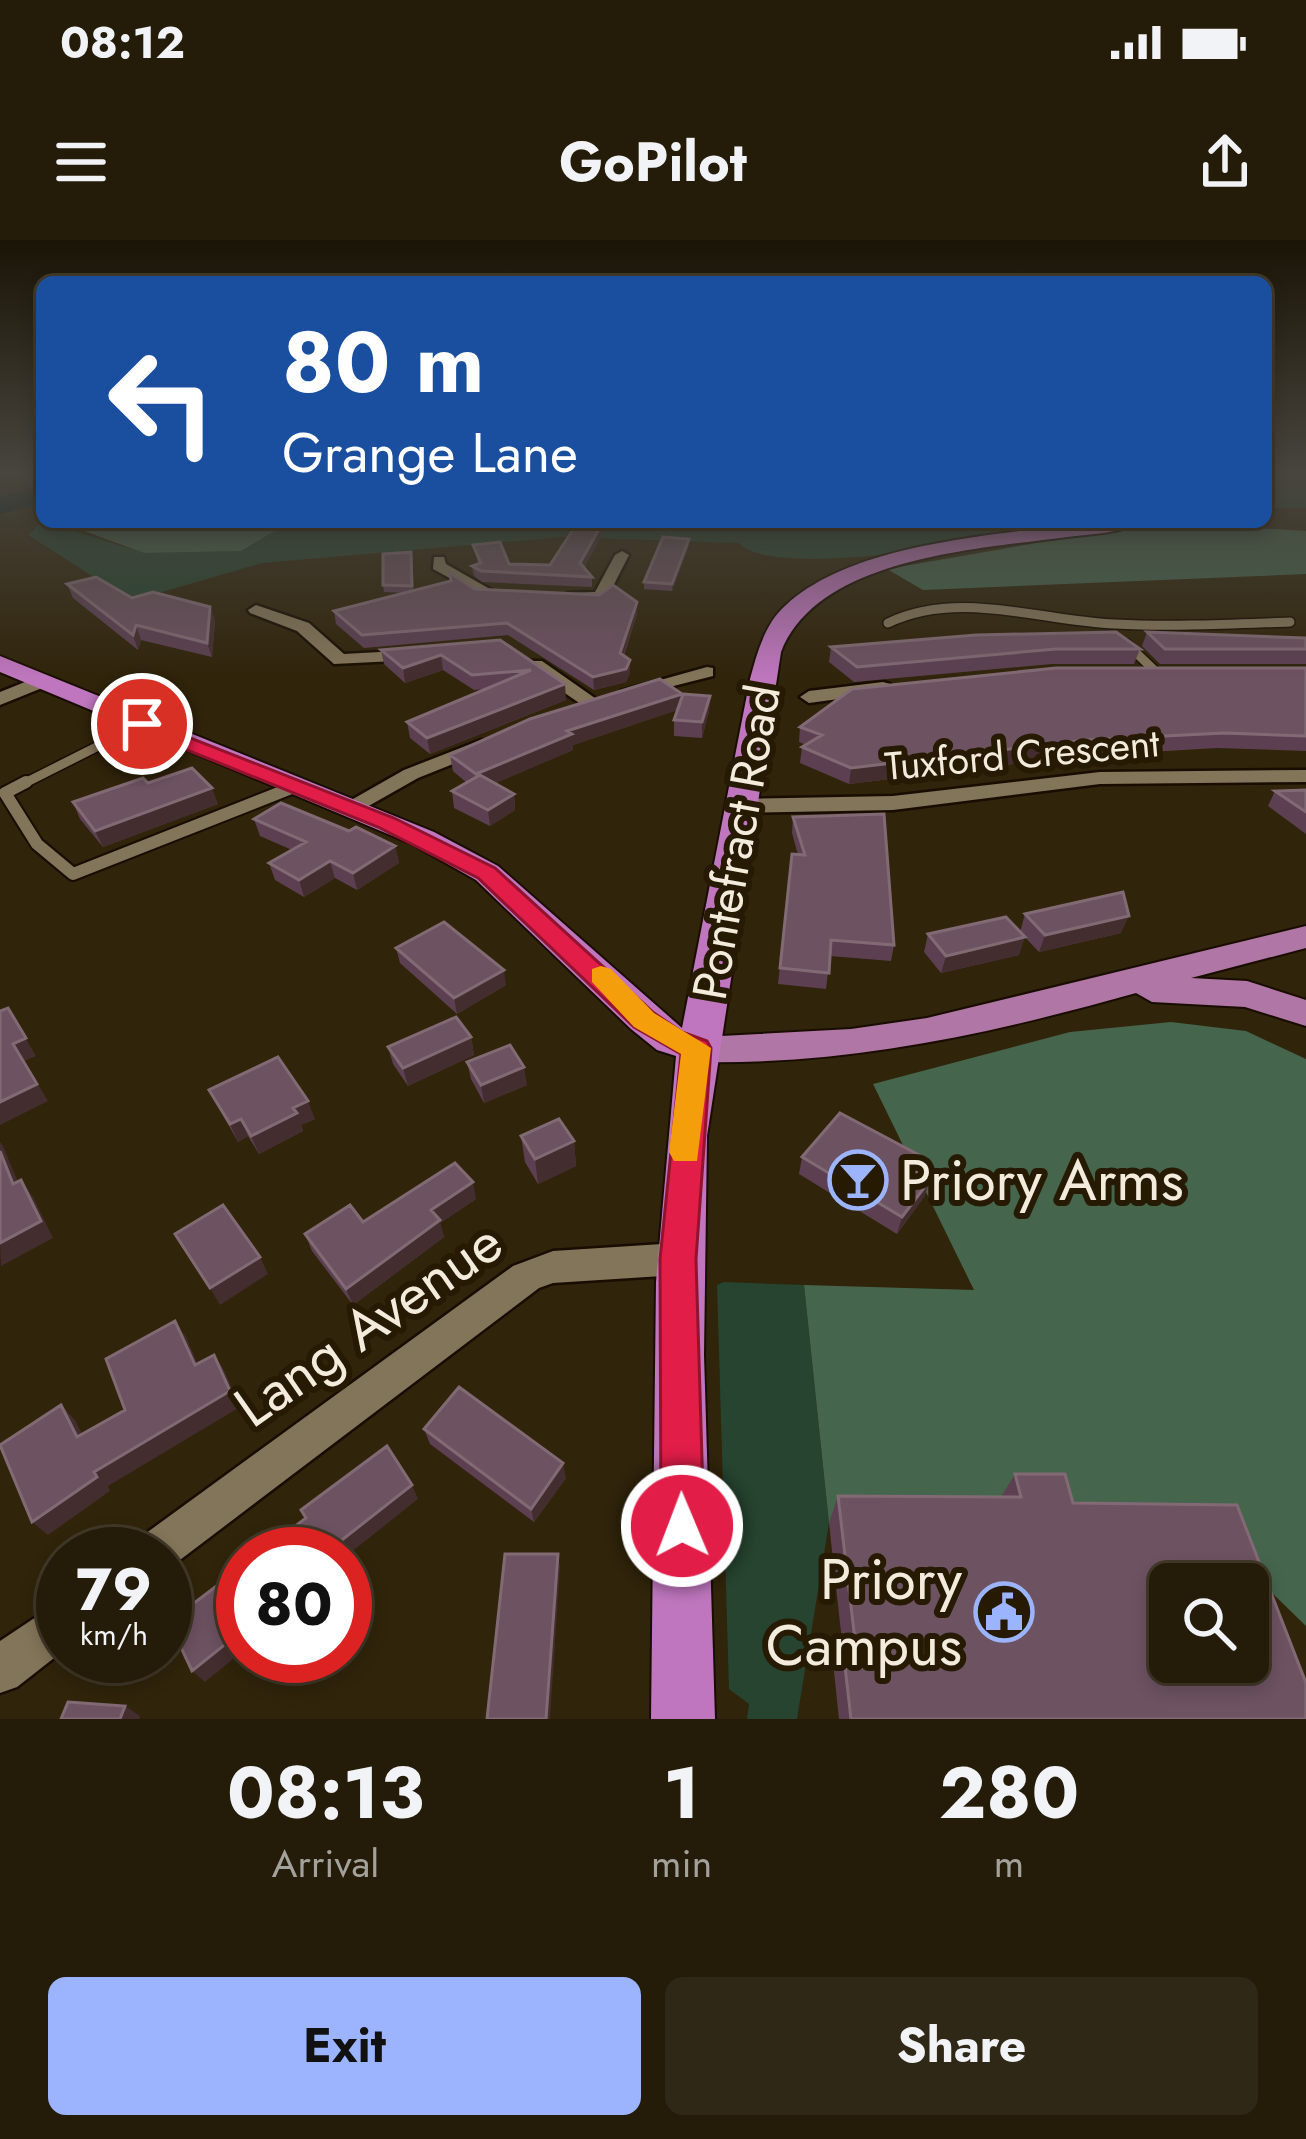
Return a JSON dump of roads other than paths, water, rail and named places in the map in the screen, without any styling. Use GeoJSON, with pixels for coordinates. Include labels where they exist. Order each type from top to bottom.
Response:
{"type":"FeatureCollection","features":[{"type":"Feature","properties":{"kind":"highway","name":"Pontefract Road"},"geometry":{"type":"LineString","coordinates":[[683,1719],[678,1259],[697,1048],[756,712],[775,638],[788,615],[807,598],[858,574],[904,560],[1017,541]]}},
{"type":"Feature","properties":{"kind":"highway"},"geometry":{"type":"LineString","coordinates":[[0,663],[299,785],[487,873],[644,1020],[671,1040],[697,1048]]}},
{"type":"Feature","properties":{"kind":"main road"},"geometry":{"type":"LineString","coordinates":[[697,1048],[828,1050],[1077,996],[1306,937]]}},
{"type":"Feature","properties":{"kind":"main road"},"geometry":{"type":"LineString","coordinates":[[1077,996],[1204,989],[1264,998],[1306,1013]]}},
{"type":"Feature","properties":{"kind":"street"},"geometry":{"type":"LineString","coordinates":[[600,597],[622,555]]}},
{"type":"Feature","properties":{"kind":"street"},"geometry":{"type":"LineString","coordinates":[[439,560],[438,566],[477,591],[500,593]]}},
{"type":"Feature","properties":{"kind":"street"},"geometry":{"type":"LineString","coordinates":[[554,595],[620,598]]}},
{"type":"Feature","properties":{"kind":"street"},"geometry":{"type":"LineString","coordinates":[[256,610],[303,627],[340,660],[380,666],[443,652]]}},
{"type":"Feature","properties":{"kind":"street"},"geometry":{"type":"LineString","coordinates":[[524,656],[582,707],[707,672]]}},
{"type":"Feature","properties":{"kind":"street"},"geometry":{"type":"LineString","coordinates":[[1144,670],[1176,670]]}},
{"type":"Feature","properties":{"kind":"street"},"geometry":{"type":"LineString","coordinates":[[0,699],[40,682]]}},
{"type":"Feature","properties":{"kind":"street"},"geometry":{"type":"LineString","coordinates":[[809,698],[908,685]]}},
{"type":"Feature","properties":{"kind":"street"},"geometry":{"type":"LineString","coordinates":[[350,807],[411,774],[512,734]]}},
{"type":"Feature","properties":{"kind":"street","name":"Tuxford Crescent"},"geometry":{"type":"LineString","coordinates":[[743,806],[893,803],[1100,778],[1306,776]]}},
{"type":"Feature","properties":{"kind":"street","name":"Lang Avenue"},"geometry":{"type":"LineString","coordinates":[[189,1527],[526,1277],[553,1267],[678,1259]]}},
{"type":"Feature","properties":{"kind":"street"},"geometry":{"type":"LineString","coordinates":[[0,1670],[36,1643]]}},
{"type":"Feature","properties":{"kind":"lane"},"geometry":{"type":"LineString","coordinates":[[888,623],[904,611],[966,610],[1019,611],[1107,624],[1290,622]]}},
{"type":"Feature","properties":{"kind":"lane"},"geometry":{"type":"LineString","coordinates":[[1107,624],[1144,670]]}},
{"type":"Feature","properties":{"kind":"lane"},"geometry":{"type":"LineString","coordinates":[[142,724],[4,793],[37,844],[73,874],[299,785]]}},
{"type":"Feature","properties":{"kind":"place","name":"Priory Arms"},"geometry":{"type":"Point","coordinates":[858,1180]}},
{"type":"Feature","properties":{"kind":"place","name":"Priory Campus"},"geometry":{"type":"Point","coordinates":[1004,1612]}}]}
